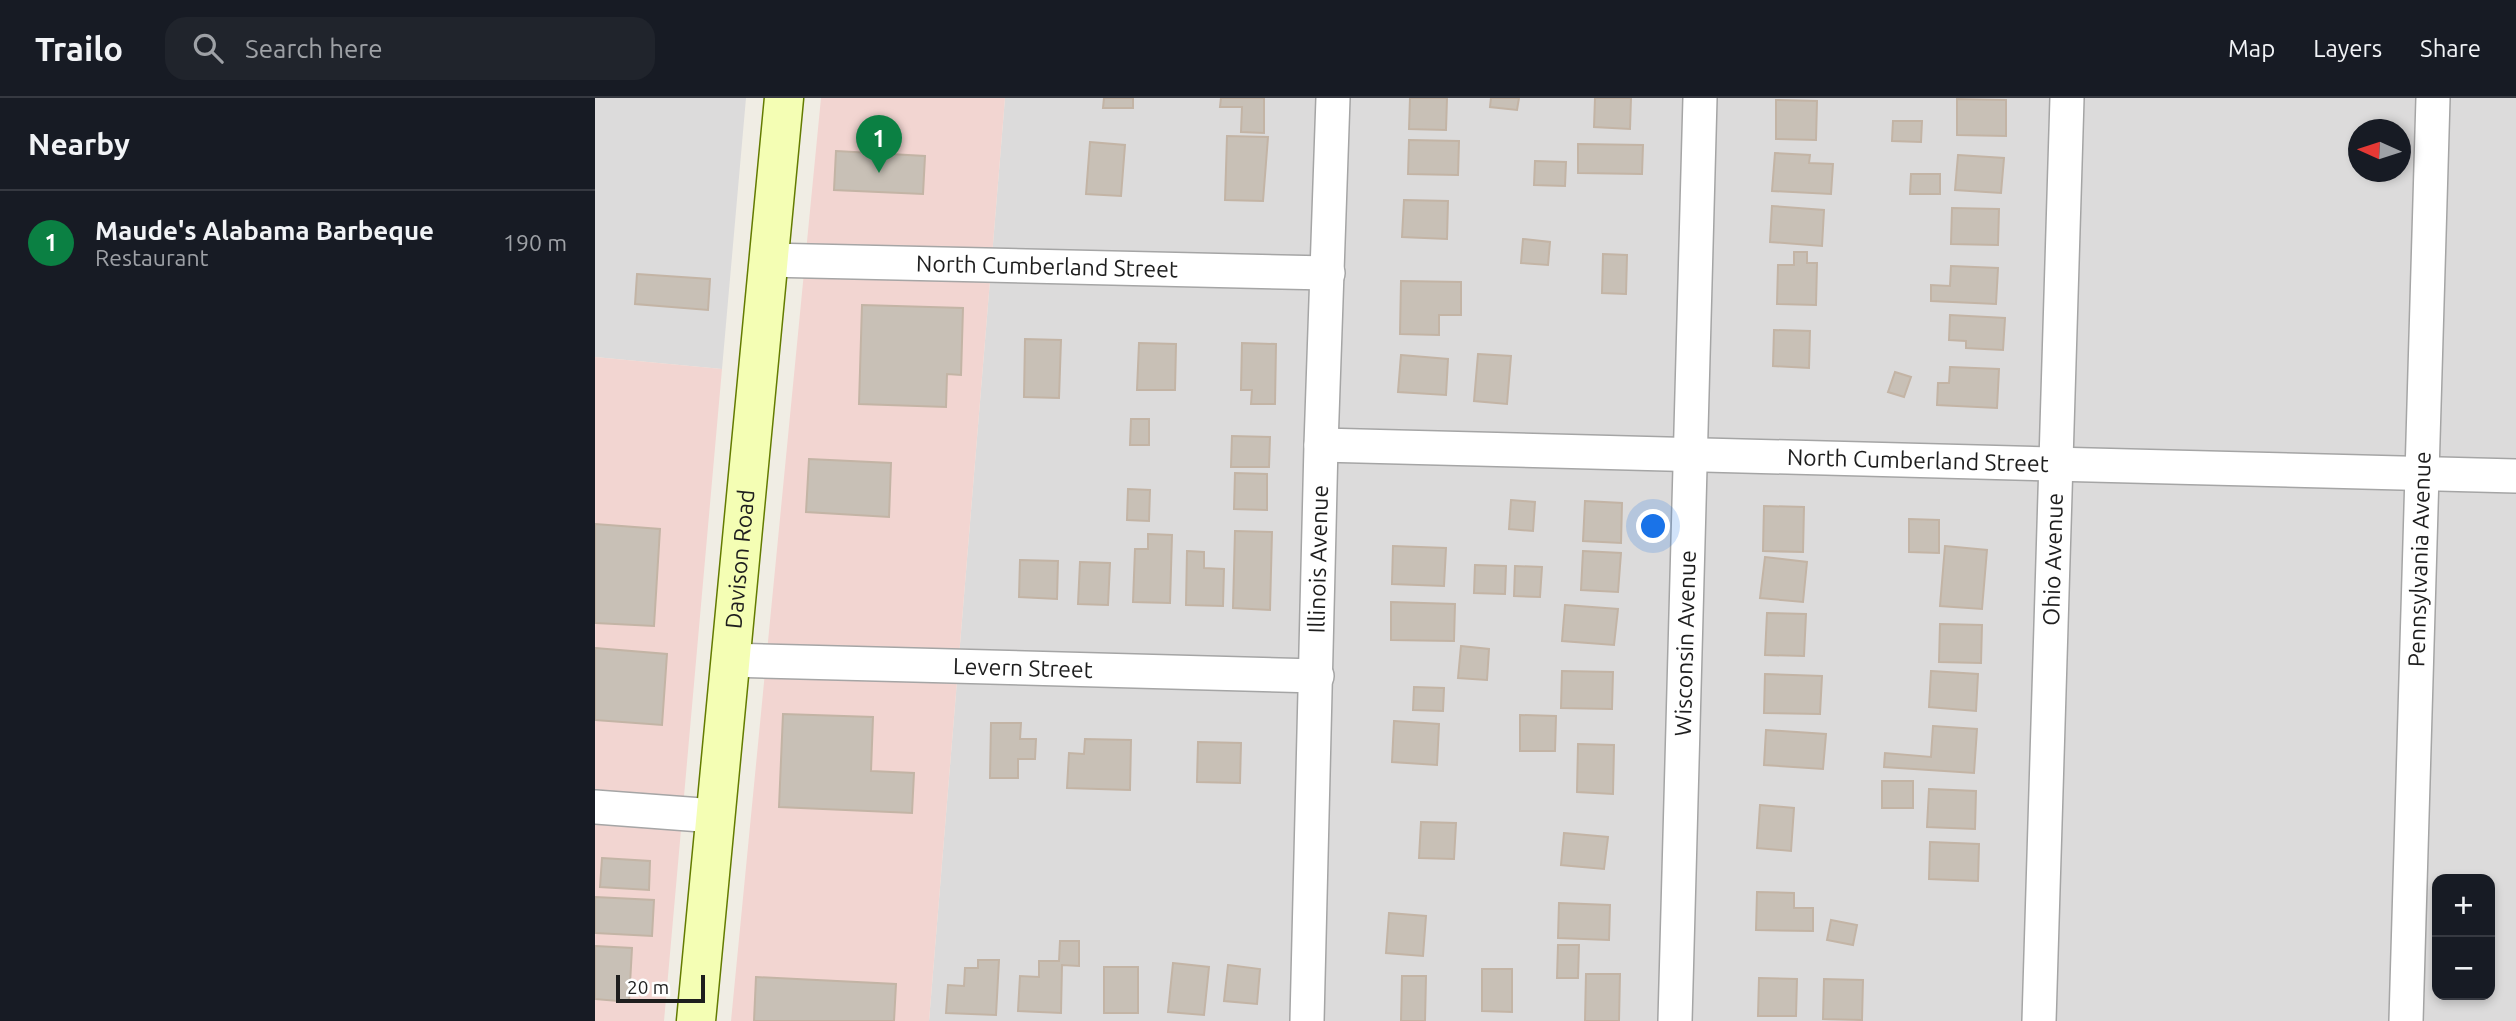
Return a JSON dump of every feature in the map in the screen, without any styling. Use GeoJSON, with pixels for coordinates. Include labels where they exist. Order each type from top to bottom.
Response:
{"type":"FeatureCollection","features":[{"type":"Feature","properties":{"kind":"main road","name":"Davison Road"},"geometry":{"type":"LineString","coordinates":[[696,1021],[784,98]]}},
{"type":"Feature","properties":{"kind":"street","name":"Illinois Avenue"},"geometry":{"type":"LineString","coordinates":[[1307,1021],[1321,445],[1333,98]]}},
{"type":"Feature","properties":{"kind":"street","name":"Wisconsin Avenue"},"geometry":{"type":"LineString","coordinates":[[1675,1021],[1700,98]]}},
{"type":"Feature","properties":{"kind":"street","name":"Ohio Avenue"},"geometry":{"type":"LineString","coordinates":[[2039,1021],[2067,98]]}},
{"type":"Feature","properties":{"kind":"street","name":"Pennsylvania Avenue"},"geometry":{"type":"LineString","coordinates":[[2406,1021],[2434,98]]}},
{"type":"Feature","properties":{"kind":"street","name":"North Cumberland Street"},"geometry":{"type":"LineString","coordinates":[[767,260],[1328,273]]}},
{"type":"Feature","properties":{"kind":"street","name":"North Cumberland Street"},"geometry":{"type":"LineString","coordinates":[[1321,445],[2516,475]]}},
{"type":"Feature","properties":{"kind":"street","name":"Levern Street"},"geometry":{"type":"LineString","coordinates":[[729,660],[1317,676]]}},
{"type":"Feature","properties":{"kind":"street"},"geometry":{"type":"LineString","coordinates":[[595,807],[715,816]]}},
{"type":"Feature","properties":{"kind":"shaded area"},"geometry":{"type":"Polygon","coordinates":[[[595,98],[746,98],[722,369],[595,357],[595,98]]]}},
{"type":"Feature","properties":{"kind":"shaded area"},"geometry":{"type":"Polygon","coordinates":[[[821,98],[1005,98],[929,1021],[731,1021],[821,98]]]}},
{"type":"Feature","properties":{"kind":"shaded area"},"geometry":{"type":"Polygon","coordinates":[[[1005,98],[2516,98],[2516,1021],[929,1021],[1005,98]]]}},
{"type":"Feature","properties":{"kind":"shaded area"},"geometry":{"type":"Polygon","coordinates":[[[595,357],[722,369],[664,1021],[595,1021],[595,357]]]}},
{"type":"Feature","properties":{"kind":"building"},"geometry":{"type":"Polygon","coordinates":[[[1104,98],[1133,98],[1133,108],[1103,108],[1104,98]]]}},
{"type":"Feature","properties":{"kind":"building"},"geometry":{"type":"Polygon","coordinates":[[[1221,98],[1264,98],[1264,133],[1241,132],[1242,107],[1220,107],[1221,98]]]}},
{"type":"Feature","properties":{"kind":"building"},"geometry":{"type":"Polygon","coordinates":[[[1410,98],[1447,98],[1446,130],[1409,129],[1410,98]]]}},
{"type":"Feature","properties":{"kind":"building"},"geometry":{"type":"Polygon","coordinates":[[[1491,98],[1519,98],[1517,110],[1490,107],[1491,98]]]}},
{"type":"Feature","properties":{"kind":"building"},"geometry":{"type":"Polygon","coordinates":[[[1595,98],[1631,98],[1630,129],[1594,127],[1595,98]]]}},
{"type":"Feature","properties":{"kind":"building"},"geometry":{"type":"Polygon","coordinates":[[[1957,99],[2006,100],[2006,136],[1957,135],[1957,99]]]}},
{"type":"Feature","properties":{"kind":"building"},"geometry":{"type":"Polygon","coordinates":[[[1776,100],[1817,101],[1816,140],[1776,139],[1776,100]]]}},
{"type":"Feature","properties":{"kind":"building"},"geometry":{"type":"Polygon","coordinates":[[[1893,121],[1922,121],[1921,142],[1892,141],[1893,121]]]}},
{"type":"Feature","properties":{"kind":"building"},"geometry":{"type":"Polygon","coordinates":[[[1227,136],[1268,137],[1263,201],[1225,200],[1227,136]]]}},
{"type":"Feature","properties":{"kind":"building"},"geometry":{"type":"Polygon","coordinates":[[[1409,140],[1459,141],[1458,175],[1408,174],[1409,140]]]}},
{"type":"Feature","properties":{"kind":"building"},"geometry":{"type":"Polygon","coordinates":[[[1090,142],[1125,145],[1121,196],[1086,194],[1090,142]]]}},
{"type":"Feature","properties":{"kind":"building"},"geometry":{"type":"Polygon","coordinates":[[[1578,144],[1643,145],[1642,174],[1578,173],[1578,144]]]}},
{"type":"Feature","properties":{"kind":"building"},"geometry":{"type":"Polygon","coordinates":[[[836,151],[925,156],[923,194],[834,190],[836,151]]]}},
{"type":"Feature","properties":{"kind":"building"},"geometry":{"type":"Polygon","coordinates":[[[1775,153],[1810,155],[1809,163],[1833,164],[1831,194],[1772,191],[1775,153]]]}},
{"type":"Feature","properties":{"kind":"building"},"geometry":{"type":"Polygon","coordinates":[[[1958,155],[2004,158],[2001,193],[1955,190],[1958,155]]]}},
{"type":"Feature","properties":{"kind":"building"},"geometry":{"type":"Polygon","coordinates":[[[1535,161],[1566,162],[1565,186],[1534,185],[1535,161]]]}},
{"type":"Feature","properties":{"kind":"building"},"geometry":{"type":"Polygon","coordinates":[[[1911,174],[1940,174],[1940,194],[1910,194],[1911,174]]]}},
{"type":"Feature","properties":{"kind":"building"},"geometry":{"type":"Polygon","coordinates":[[[1404,200],[1448,201],[1447,239],[1402,237],[1404,200]]]}},
{"type":"Feature","properties":{"kind":"building"},"geometry":{"type":"Polygon","coordinates":[[[1772,206],[1824,210],[1822,246],[1770,242],[1772,206]]]}},
{"type":"Feature","properties":{"kind":"building"},"geometry":{"type":"Polygon","coordinates":[[[1952,208],[1999,209],[1998,245],[1951,244],[1952,208]]]}},
{"type":"Feature","properties":{"kind":"building"},"geometry":{"type":"Polygon","coordinates":[[[1523,239],[1550,242],[1548,265],[1521,263],[1523,239]]]}},
{"type":"Feature","properties":{"kind":"building"},"geometry":{"type":"Polygon","coordinates":[[[1794,252],[1807,252],[1807,263],[1817,263],[1816,305],[1777,304],[1778,265],[1794,265],[1794,252]]]}},
{"type":"Feature","properties":{"kind":"building"},"geometry":{"type":"Polygon","coordinates":[[[1603,254],[1627,255],[1626,294],[1602,293],[1603,254]]]}},
{"type":"Feature","properties":{"kind":"building"},"geometry":{"type":"Polygon","coordinates":[[[1951,266],[1998,268],[1996,304],[1931,301],[1931,285],[1950,286],[1951,266]]]}},
{"type":"Feature","properties":{"kind":"building"},"geometry":{"type":"Polygon","coordinates":[[[637,274],[710,279],[708,310],[635,304],[637,274]]]}},
{"type":"Feature","properties":{"kind":"building"},"geometry":{"type":"Polygon","coordinates":[[[1401,281],[1461,282],[1461,315],[1439,315],[1439,335],[1400,334],[1401,281]]]}},
{"type":"Feature","properties":{"kind":"building"},"geometry":{"type":"Polygon","coordinates":[[[862,305],[963,308],[961,375],[947,374],[946,407],[859,404],[862,305]]]}},
{"type":"Feature","properties":{"kind":"building"},"geometry":{"type":"Polygon","coordinates":[[[1950,315],[2005,318],[2003,350],[1966,348],[1966,341],[1949,340],[1950,315]]]}},
{"type":"Feature","properties":{"kind":"building"},"geometry":{"type":"Polygon","coordinates":[[[1774,330],[1810,331],[1809,368],[1773,366],[1774,330]]]}},
{"type":"Feature","properties":{"kind":"building"},"geometry":{"type":"Polygon","coordinates":[[[1025,339],[1061,340],[1059,398],[1024,397],[1025,339]]]}},
{"type":"Feature","properties":{"kind":"building"},"geometry":{"type":"Polygon","coordinates":[[[1139,343],[1176,344],[1175,390],[1137,390],[1139,343]]]}},
{"type":"Feature","properties":{"kind":"building"},"geometry":{"type":"Polygon","coordinates":[[[1242,343],[1276,344],[1275,404],[1251,404],[1252,390],[1241,390],[1242,343]]]}},
{"type":"Feature","properties":{"kind":"building"},"geometry":{"type":"Polygon","coordinates":[[[1478,354],[1511,356],[1507,404],[1474,401],[1478,354]]]}},
{"type":"Feature","properties":{"kind":"building"},"geometry":{"type":"Polygon","coordinates":[[[1401,355],[1448,359],[1446,395],[1398,392],[1401,355]]]}},
{"type":"Feature","properties":{"kind":"building"},"geometry":{"type":"Polygon","coordinates":[[[1950,367],[1999,369],[1997,408],[1937,405],[1938,383],[1949,383],[1950,367]]]}},
{"type":"Feature","properties":{"kind":"building"},"geometry":{"type":"Polygon","coordinates":[[[1895,372],[1911,377],[1904,397],[1888,392],[1895,372]]]}},
{"type":"Feature","properties":{"kind":"building"},"geometry":{"type":"Polygon","coordinates":[[[1131,419],[1149,419],[1149,445],[1130,445],[1131,419]]]}},
{"type":"Feature","properties":{"kind":"building"},"geometry":{"type":"Polygon","coordinates":[[[1232,436],[1270,437],[1269,467],[1231,467],[1232,436]]]}},
{"type":"Feature","properties":{"kind":"building"},"geometry":{"type":"Polygon","coordinates":[[[809,459],[891,463],[889,517],[806,512],[809,459]]]}},
{"type":"Feature","properties":{"kind":"building"},"geometry":{"type":"Polygon","coordinates":[[[1235,473],[1267,474],[1267,510],[1234,509],[1235,473]]]}},
{"type":"Feature","properties":{"kind":"building"},"geometry":{"type":"Polygon","coordinates":[[[1128,489],[1150,490],[1149,521],[1127,520],[1128,489]]]}},
{"type":"Feature","properties":{"kind":"building"},"geometry":{"type":"Polygon","coordinates":[[[1511,500],[1535,502],[1533,531],[1509,529],[1511,500]]]}},
{"type":"Feature","properties":{"kind":"building"},"geometry":{"type":"Polygon","coordinates":[[[1585,501],[1622,503],[1621,543],[1583,541],[1585,501]]]}},
{"type":"Feature","properties":{"kind":"building"},"geometry":{"type":"Polygon","coordinates":[[[1764,506],[1804,507],[1803,552],[1763,551],[1764,506]]]}},
{"type":"Feature","properties":{"kind":"building"},"geometry":{"type":"Polygon","coordinates":[[[1909,519],[1939,520],[1939,553],[1909,552],[1909,519]]]}},
{"type":"Feature","properties":{"kind":"building"},"geometry":{"type":"Polygon","coordinates":[[[595,524],[660,529],[654,626],[595,623],[595,524]]]}},
{"type":"Feature","properties":{"kind":"building"},"geometry":{"type":"Polygon","coordinates":[[[1235,531],[1272,532],[1270,610],[1233,608],[1235,531]]]}},
{"type":"Feature","properties":{"kind":"building"},"geometry":{"type":"Polygon","coordinates":[[[1148,534],[1172,535],[1170,603],[1133,602],[1135,549],[1148,549],[1148,534]]]}},
{"type":"Feature","properties":{"kind":"building"},"geometry":{"type":"Polygon","coordinates":[[[1393,546],[1446,548],[1444,586],[1392,584],[1393,546]]]}},
{"type":"Feature","properties":{"kind":"building"},"geometry":{"type":"Polygon","coordinates":[[[1945,546],[1987,550],[1982,609],[1940,606],[1945,546]]]}},
{"type":"Feature","properties":{"kind":"building"},"geometry":{"type":"Polygon","coordinates":[[[1187,551],[1204,552],[1204,568],[1224,569],[1223,606],[1186,605],[1187,551]]]}},
{"type":"Feature","properties":{"kind":"building"},"geometry":{"type":"Polygon","coordinates":[[[1583,551],[1621,553],[1618,592],[1581,590],[1583,551]]]}},
{"type":"Feature","properties":{"kind":"building"},"geometry":{"type":"Polygon","coordinates":[[[1765,557],[1807,562],[1803,602],[1760,598],[1765,557]]]}},
{"type":"Feature","properties":{"kind":"building"},"geometry":{"type":"Polygon","coordinates":[[[1020,560],[1058,561],[1057,599],[1019,597],[1020,560]]]}},
{"type":"Feature","properties":{"kind":"building"},"geometry":{"type":"Polygon","coordinates":[[[1080,562],[1110,563],[1108,605],[1078,604],[1080,562]]]}},
{"type":"Feature","properties":{"kind":"building"},"geometry":{"type":"Polygon","coordinates":[[[1475,565],[1506,566],[1505,594],[1474,593],[1475,565]]]}},
{"type":"Feature","properties":{"kind":"building"},"geometry":{"type":"Polygon","coordinates":[[[1515,566],[1542,567],[1540,597],[1514,596],[1515,566]]]}},
{"type":"Feature","properties":{"kind":"building"},"geometry":{"type":"Polygon","coordinates":[[[1391,602],[1455,604],[1454,641],[1391,640],[1391,602]]]}},
{"type":"Feature","properties":{"kind":"building"},"geometry":{"type":"Polygon","coordinates":[[[1565,605],[1618,609],[1614,645],[1562,641],[1565,605]]]}},
{"type":"Feature","properties":{"kind":"building"},"geometry":{"type":"Polygon","coordinates":[[[1767,613],[1806,614],[1804,656],[1765,655],[1767,613]]]}},
{"type":"Feature","properties":{"kind":"building"},"geometry":{"type":"Polygon","coordinates":[[[1940,624],[1982,625],[1981,663],[1939,662],[1940,624]]]}},
{"type":"Feature","properties":{"kind":"building"},"geometry":{"type":"Polygon","coordinates":[[[1461,646],[1489,649],[1487,680],[1458,678],[1461,646]]]}},
{"type":"Feature","properties":{"kind":"building"},"geometry":{"type":"Polygon","coordinates":[[[595,648],[667,654],[662,725],[595,720],[595,648]]]}},
{"type":"Feature","properties":{"kind":"building"},"geometry":{"type":"Polygon","coordinates":[[[1562,671],[1613,672],[1612,709],[1561,708],[1562,671]]]}},
{"type":"Feature","properties":{"kind":"building"},"geometry":{"type":"Polygon","coordinates":[[[1931,671],[1978,674],[1976,711],[1929,707],[1931,671]]]}},
{"type":"Feature","properties":{"kind":"building"},"geometry":{"type":"Polygon","coordinates":[[[1765,674],[1822,676],[1820,714],[1764,713],[1765,674]]]}},
{"type":"Feature","properties":{"kind":"building"},"geometry":{"type":"Polygon","coordinates":[[[1414,687],[1444,688],[1443,711],[1413,710],[1414,687]]]}},
{"type":"Feature","properties":{"kind":"building"},"geometry":{"type":"Polygon","coordinates":[[[783,714],[873,717],[871,771],[914,773],[912,813],[779,807],[783,714]]]}},
{"type":"Feature","properties":{"kind":"building"},"geometry":{"type":"Polygon","coordinates":[[[1520,715],[1556,716],[1555,751],[1520,751],[1520,715]]]}},
{"type":"Feature","properties":{"kind":"building"},"geometry":{"type":"Polygon","coordinates":[[[1394,721],[1439,724],[1437,765],[1392,762],[1394,721]]]}},
{"type":"Feature","properties":{"kind":"building"},"geometry":{"type":"Polygon","coordinates":[[[991,723],[1021,723],[1020,739],[1036,739],[1035,759],[1018,759],[1018,778],[990,778],[991,723]]]}},
{"type":"Feature","properties":{"kind":"building"},"geometry":{"type":"Polygon","coordinates":[[[1933,726],[1977,729],[1974,773],[1884,767],[1885,753],[1931,757],[1933,726]]]}},
{"type":"Feature","properties":{"kind":"building"},"geometry":{"type":"Polygon","coordinates":[[[1766,730],[1826,734],[1823,769],[1764,765],[1766,730]]]}},
{"type":"Feature","properties":{"kind":"building"},"geometry":{"type":"Polygon","coordinates":[[[1085,739],[1131,740],[1130,790],[1067,788],[1069,753],[1084,754],[1085,739]]]}},
{"type":"Feature","properties":{"kind":"building"},"geometry":{"type":"Polygon","coordinates":[[[1198,742],[1241,743],[1240,783],[1197,782],[1198,742]]]}},
{"type":"Feature","properties":{"kind":"building"},"geometry":{"type":"Polygon","coordinates":[[[1578,744],[1614,745],[1613,794],[1577,792],[1578,744]]]}},
{"type":"Feature","properties":{"kind":"building"},"geometry":{"type":"Polygon","coordinates":[[[1882,781],[1913,781],[1913,808],[1882,808],[1882,781]]]}},
{"type":"Feature","properties":{"kind":"building"},"geometry":{"type":"Polygon","coordinates":[[[1929,789],[1976,791],[1975,829],[1927,827],[1929,789]]]}},
{"type":"Feature","properties":{"kind":"building"},"geometry":{"type":"Polygon","coordinates":[[[1760,805],[1794,808],[1791,851],[1757,848],[1760,805]]]}},
{"type":"Feature","properties":{"kind":"building"},"geometry":{"type":"Polygon","coordinates":[[[1421,822],[1456,823],[1454,859],[1419,858],[1421,822]]]}},
{"type":"Feature","properties":{"kind":"building"},"geometry":{"type":"Polygon","coordinates":[[[1564,833],[1608,837],[1604,869],[1561,865],[1564,833]]]}},
{"type":"Feature","properties":{"kind":"building"},"geometry":{"type":"Polygon","coordinates":[[[1930,842],[1979,844],[1978,881],[1929,879],[1930,842]]]}},
{"type":"Feature","properties":{"kind":"building"},"geometry":{"type":"Polygon","coordinates":[[[602,858],[650,861],[649,890],[600,887],[602,858]]]}},
{"type":"Feature","properties":{"kind":"building"},"geometry":{"type":"Polygon","coordinates":[[[1757,892],[1794,893],[1794,908],[1813,908],[1813,931],[1756,930],[1757,892]]]}},
{"type":"Feature","properties":{"kind":"building"},"geometry":{"type":"Polygon","coordinates":[[[595,897],[654,900],[652,936],[595,933],[595,897]]]}},
{"type":"Feature","properties":{"kind":"building"},"geometry":{"type":"Polygon","coordinates":[[[1559,903],[1610,905],[1609,940],[1558,938],[1559,903]]]}},
{"type":"Feature","properties":{"kind":"building"},"geometry":{"type":"Polygon","coordinates":[[[1389,913],[1426,916],[1423,956],[1386,953],[1389,913]]]}},
{"type":"Feature","properties":{"kind":"building"},"geometry":{"type":"Polygon","coordinates":[[[1831,920],[1857,925],[1853,945],[1827,940],[1831,920]]]}},
{"type":"Feature","properties":{"kind":"building"},"geometry":{"type":"Polygon","coordinates":[[[1060,941],[1079,941],[1079,966],[1062,965],[1061,1013],[1018,1011],[1020,976],[1039,977],[1039,961],[1059,961],[1060,941]]]}},
{"type":"Feature","properties":{"kind":"building"},"geometry":{"type":"Polygon","coordinates":[[[1558,945],[1579,945],[1578,978],[1557,978],[1558,945]]]}},
{"type":"Feature","properties":{"kind":"building"},"geometry":{"type":"Polygon","coordinates":[[[595,946],[632,948],[629,1002],[595,999],[595,946]]]}},
{"type":"Feature","properties":{"kind":"building"},"geometry":{"type":"Polygon","coordinates":[[[978,960],[999,960],[996,1015],[946,1013],[948,985],[964,986],[965,968],[978,968],[978,960]]]}},
{"type":"Feature","properties":{"kind":"building"},"geometry":{"type":"Polygon","coordinates":[[[1173,963],[1209,967],[1204,1015],[1168,1012],[1173,963]]]}},
{"type":"Feature","properties":{"kind":"building"},"geometry":{"type":"Polygon","coordinates":[[[1228,965],[1260,969],[1257,1004],[1224,1001],[1228,965]]]}},
{"type":"Feature","properties":{"kind":"building"},"geometry":{"type":"Polygon","coordinates":[[[1104,967],[1138,967],[1138,1013],[1104,1013],[1104,967]]]}},
{"type":"Feature","properties":{"kind":"building"},"geometry":{"type":"Polygon","coordinates":[[[1482,969],[1512,969],[1512,1012],[1482,1011],[1482,969]]]}},
{"type":"Feature","properties":{"kind":"building"},"geometry":{"type":"Polygon","coordinates":[[[1586,974],[1620,974],[1619,1021],[1585,1021],[1586,974]]]}},
{"type":"Feature","properties":{"kind":"building"},"geometry":{"type":"Polygon","coordinates":[[[1402,976],[1426,976],[1425,1021],[1401,1021],[1402,976]]]}},
{"type":"Feature","properties":{"kind":"building"},"geometry":{"type":"Polygon","coordinates":[[[756,977],[896,984],[894,1021],[754,1021],[756,977]]]}},
{"type":"Feature","properties":{"kind":"building"},"geometry":{"type":"Polygon","coordinates":[[[1759,978],[1797,979],[1796,1016],[1758,1016],[1759,978]]]}},
{"type":"Feature","properties":{"kind":"building"},"geometry":{"type":"Polygon","coordinates":[[[1824,979],[1863,980],[1862,1020],[1823,1019],[1824,979]]]}},
{"type":"Feature","properties":{"kind":"place","name":"Maude's Alabama Barbeque"},"geometry":{"type":"Point","coordinates":[879,173]}}]}
